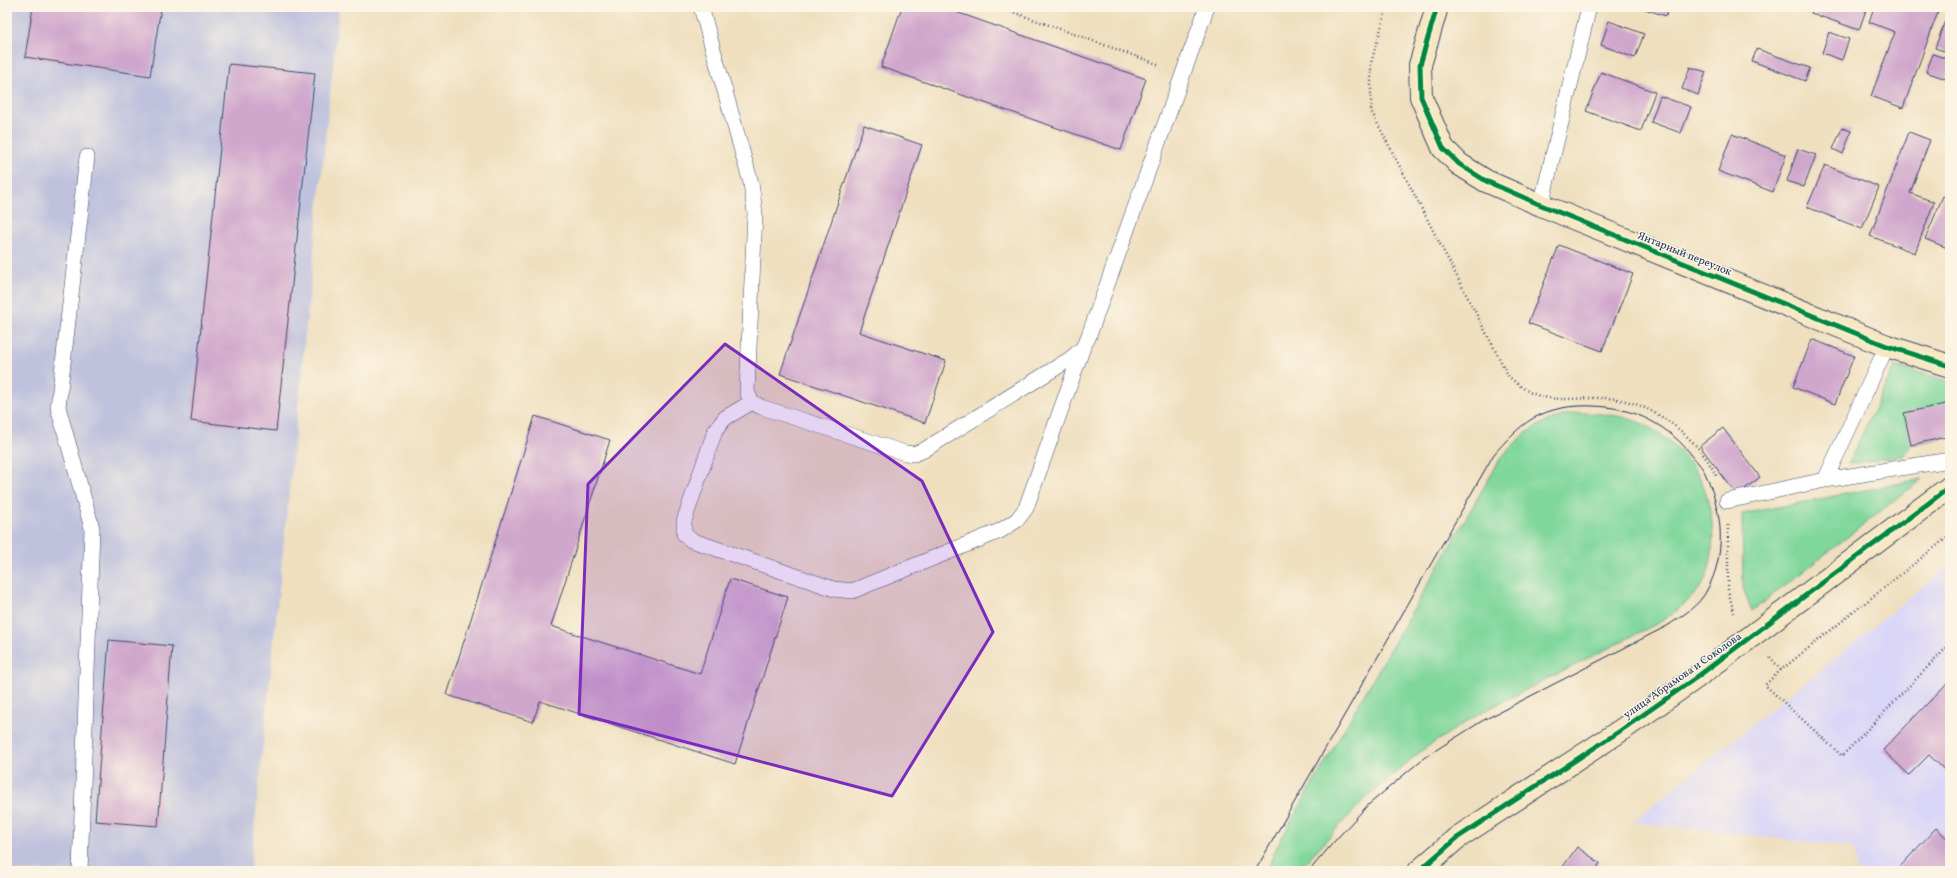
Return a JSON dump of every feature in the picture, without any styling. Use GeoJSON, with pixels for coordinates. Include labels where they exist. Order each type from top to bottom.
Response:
{"type":"FeatureCollection","features":[{"type":"Feature","properties":{"kind":"street","name":"Янтарный переулок"},"geometry":{"type":"LineString","coordinates":[[1436,7],[1420,65],[1421,97],[1433,128],[1443,148],[1459,164],[1486,181],[1541,204],[1887,346],[1950,366]]}},
{"type":"Feature","properties":{"kind":"street","name":"улица Абрамова и Соколова"},"geometry":{"type":"LineString","coordinates":[[1420,871],[1457,838],[1620,731],[1752,637],[1950,487]]}},
{"type":"Feature","properties":{"kind":"lane"},"geometry":{"type":"LineString","coordinates":[[701,7],[751,182],[755,212],[747,392],[752,402],[761,407],[904,453],[914,454],[924,450],[1064,363],[1082,349]]}},
{"type":"Feature","properties":{"kind":"lane"},"geometry":{"type":"LineString","coordinates":[[752,402],[725,418],[715,431],[684,522],[684,534],[691,540],[834,589],[852,591],[1000,531],[1017,520],[1026,508],[1082,349],[1091,331],[1207,7]]}},
{"type":"Feature","properties":{"kind":"lane"},"geometry":{"type":"LineString","coordinates":[[1541,204],[1589,7]]}},
{"type":"Feature","properties":{"kind":"lane"},"geometry":{"type":"LineString","coordinates":[[80,871],[92,528],[58,407],[87,157]]}},
{"type":"Feature","properties":{"kind":"lane"},"geometry":{"type":"LineString","coordinates":[[1825,480],[1887,346]]}},
{"type":"Feature","properties":{"kind":"lane"},"geometry":{"type":"LineString","coordinates":[[1727,501],[1825,480],[1950,460]]}},
{"type":"Feature","properties":{"kind":"path"},"geometry":{"type":"LineString","coordinates":[[999,7],[1183,74]]}},
{"type":"Feature","properties":{"kind":"path"},"geometry":{"type":"LineString","coordinates":[[1387,7],[1371,63],[1370,111],[1509,377],[1534,394],[1558,400],[1595,396],[1618,399],[1639,405],[1675,426],[1695,444],[1715,474],[1727,501],[1729,541],[1728,590],[1735,615],[1781,670]]}},
{"type":"Feature","properties":{"kind":"path"},"geometry":{"type":"LineString","coordinates":[[1950,535],[1781,670],[1765,686],[1842,756],[1950,644]]}},
{"type":"Feature","properties":{"kind":"highlighted area"},"geometry":{"type":"Polygon","coordinates":[[[725,344],[922,481],[993,632],[892,796],[579,714],[588,484],[725,344]]]}},
{"type":"Feature","properties":{"kind":"shaded area"},"geometry":{"type":"Polygon","coordinates":[[[7,7],[339,7],[250,871],[7,871],[7,7]]]}},
{"type":"Feature","properties":{"kind":"shaded area"},"geometry":{"type":"Polygon","coordinates":[[[1950,565],[1950,871],[1857,871],[1854,847],[1632,822],[1950,565]]]}},
{"type":"Feature","properties":{"kind":"green space"},"geometry":{"type":"Polygon","coordinates":[[[1895,366],[1950,381],[1950,436],[1911,445],[1903,456],[1848,464],[1895,366]]]}},
{"type":"Feature","properties":{"kind":"green space"},"geometry":{"type":"Polygon","coordinates":[[[1575,413],[1616,416],[1645,425],[1660,434],[1673,445],[1685,456],[1695,469],[1704,488],[1708,502],[1713,532],[1710,562],[1706,576],[1700,588],[1688,601],[1664,620],[1478,714],[1421,751],[1363,801],[1297,871],[1267,871],[1277,846],[1500,459],[1517,441],[1533,428],[1551,419],[1575,413]]]}},
{"type":"Feature","properties":{"kind":"green space"},"geometry":{"type":"Polygon","coordinates":[[[1922,479],[1752,611],[1743,588],[1742,514],[1922,479]]]}},
{"type":"Feature","properties":{"kind":"building"},"geometry":{"type":"Polygon","coordinates":[[[33,7],[161,7],[150,76],[25,57],[33,7]]]}},
{"type":"Feature","properties":{"kind":"building"},"geometry":{"type":"Polygon","coordinates":[[[902,7],[942,7],[1146,79],[1121,150],[881,67],[902,7]]]}},
{"type":"Feature","properties":{"kind":"building"},"geometry":{"type":"Polygon","coordinates":[[[1639,7],[1669,7],[1666,16],[1639,7]]]}},
{"type":"Feature","properties":{"kind":"building"},"geometry":{"type":"Polygon","coordinates":[[[1813,7],[1867,7],[1859,30],[1811,13],[1813,7]]]}},
{"type":"Feature","properties":{"kind":"building"},"geometry":{"type":"Polygon","coordinates":[[[1874,7],[1923,7],[1938,12],[1903,108],[1871,96],[1895,32],[1869,22],[1874,7]]]}},
{"type":"Feature","properties":{"kind":"building"},"geometry":{"type":"Polygon","coordinates":[[[1946,18],[1950,19],[1950,53],[1935,48],[1946,18]]]}},
{"type":"Feature","properties":{"kind":"building"},"geometry":{"type":"Polygon","coordinates":[[[1609,21],[1644,34],[1635,58],[1601,45],[1609,21]]]}},
{"type":"Feature","properties":{"kind":"building"},"geometry":{"type":"Polygon","coordinates":[[[1829,32],[1849,39],[1842,60],[1822,53],[1829,32]]]}},
{"type":"Feature","properties":{"kind":"building"},"geometry":{"type":"Polygon","coordinates":[[[1757,49],[1810,68],[1805,81],[1752,61],[1757,49]]]}},
{"type":"Feature","properties":{"kind":"building"},"geometry":{"type":"Polygon","coordinates":[[[1933,54],[1950,60],[1950,67],[1946,79],[1926,72],[1933,54]]]}},
{"type":"Feature","properties":{"kind":"building"},"geometry":{"type":"Polygon","coordinates":[[[229,64],[315,73],[276,431],[191,421],[229,64]]]}},
{"type":"Feature","properties":{"kind":"building"},"geometry":{"type":"Polygon","coordinates":[[[1690,67],[1706,72],[1698,95],[1682,89],[1690,67]]]}},
{"type":"Feature","properties":{"kind":"building"},"geometry":{"type":"Polygon","coordinates":[[[1601,72],[1655,92],[1641,131],[1586,111],[1601,72]]]}},
{"type":"Feature","properties":{"kind":"building"},"geometry":{"type":"Polygon","coordinates":[[[1660,96],[1691,107],[1681,133],[1651,122],[1660,96]]]}},
{"type":"Feature","properties":{"kind":"building"},"geometry":{"type":"Polygon","coordinates":[[[864,125],[922,145],[859,332],[946,361],[925,423],[780,374],[864,125]]]}},
{"type":"Feature","properties":{"kind":"building"},"geometry":{"type":"Polygon","coordinates":[[[1842,128],[1851,131],[1843,154],[1833,149],[1842,128]]]}},
{"type":"Feature","properties":{"kind":"building"},"geometry":{"type":"Polygon","coordinates":[[[1909,132],[1930,140],[1910,193],[1934,202],[1915,253],[1870,236],[1909,132]]]}},
{"type":"Feature","properties":{"kind":"building"},"geometry":{"type":"Polygon","coordinates":[[[1732,134],[1786,155],[1773,192],[1718,171],[1732,134]]]}},
{"type":"Feature","properties":{"kind":"building"},"geometry":{"type":"Polygon","coordinates":[[[1798,149],[1816,155],[1804,187],[1787,181],[1798,149]]]}},
{"type":"Feature","properties":{"kind":"building"},"geometry":{"type":"Polygon","coordinates":[[[1825,165],[1879,187],[1862,229],[1807,207],[1825,165]]]}},
{"type":"Feature","properties":{"kind":"building"},"geometry":{"type":"Polygon","coordinates":[[[1943,196],[1950,199],[1950,249],[1925,239],[1943,196]]]}},
{"type":"Feature","properties":{"kind":"building"},"geometry":{"type":"Polygon","coordinates":[[[1559,245],[1633,274],[1602,351],[1528,323],[1559,245]]]}},
{"type":"Feature","properties":{"kind":"building"},"geometry":{"type":"Polygon","coordinates":[[[1812,339],[1854,356],[1835,404],[1793,387],[1812,339]]]}},
{"type":"Feature","properties":{"kind":"building"},"geometry":{"type":"Polygon","coordinates":[[[1950,403],[1950,436],[1911,445],[1904,413],[1950,403]]]}},
{"type":"Feature","properties":{"kind":"building"},"geometry":{"type":"Polygon","coordinates":[[[535,416],[610,440],[551,626],[700,674],[730,579],[788,597],[735,764],[540,701],[533,722],[447,695],[535,416]]]}},
{"type":"Feature","properties":{"kind":"building"},"geometry":{"type":"Polygon","coordinates":[[[1723,428],[1760,477],[1737,495],[1700,446],[1723,428]]]}},
{"type":"Feature","properties":{"kind":"building"},"geometry":{"type":"Polygon","coordinates":[[[109,640],[172,646],[158,826],[95,821],[109,640]]]}},
{"type":"Feature","properties":{"kind":"building"},"geometry":{"type":"Polygon","coordinates":[[[1950,680],[1950,775],[1929,755],[1909,775],[1883,750],[1950,680]]]}},
{"type":"Feature","properties":{"kind":"building"},"geometry":{"type":"Polygon","coordinates":[[[1936,828],[1950,841],[1950,871],[1896,871],[1936,828]]]}},
{"type":"Feature","properties":{"kind":"building"},"geometry":{"type":"Polygon","coordinates":[[[1577,847],[1600,863],[1595,871],[1560,871],[1577,847]]]}},
{"type":"Feature","properties":{"kind":"tram line"},"geometry":{"type":"LineString","coordinates":[[1255,871],[1494,454],[1507,440],[1521,427],[1539,415],[1562,408],[1585,406],[1608,407],[1637,414],[1650,420],[1674,437],[1704,471],[1711,488],[1718,513],[1720,533],[1718,562],[1704,596],[1690,610],[1667,626],[1482,721],[1425,757],[1367,806],[1309,871]]}},
{"type":"Feature","properties":{"kind":"cycle path"},"geometry":{"type":"LineString","coordinates":[[1437,7],[1420,65],[1421,97],[1443,148],[1459,164],[1486,181],[1541,205],[1887,346],[1950,366]]}},
{"type":"Feature","properties":{"kind":"cycle path"},"geometry":{"type":"LineString","coordinates":[[1419,871],[1457,838],[1620,731],[1697,677],[1950,487]]}}]}
